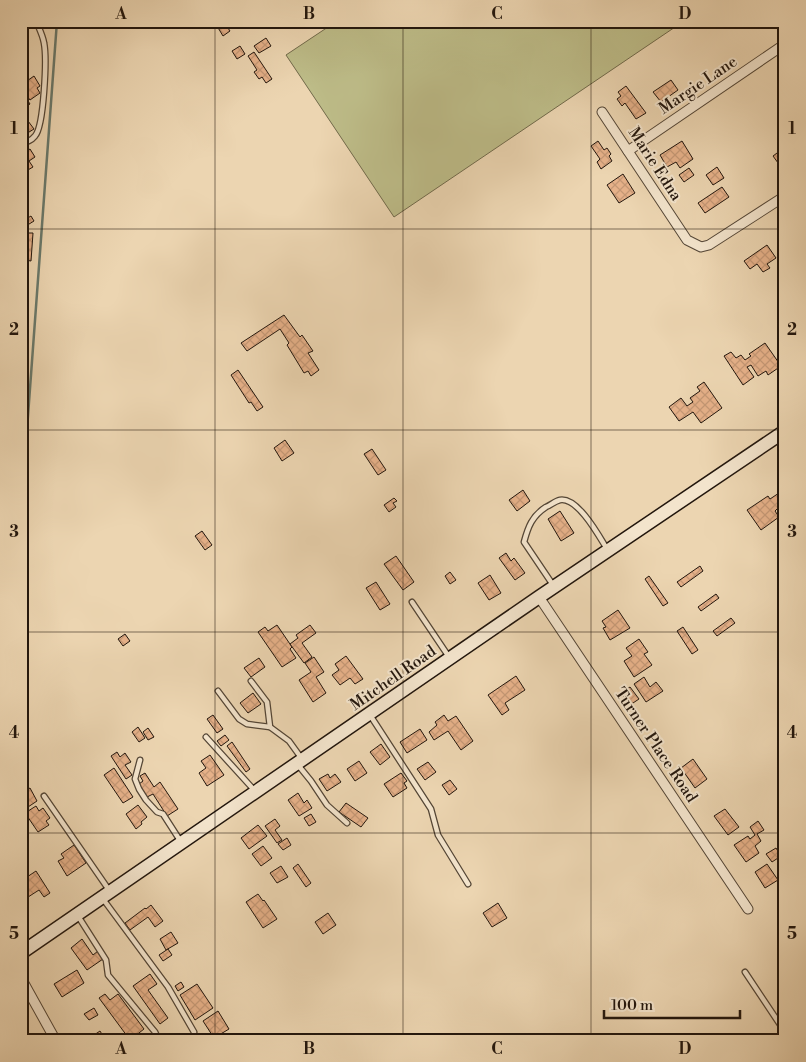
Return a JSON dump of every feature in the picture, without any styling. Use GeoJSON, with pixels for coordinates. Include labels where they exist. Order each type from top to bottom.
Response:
{"type":"FeatureCollection","features":[{"type":"Feature","properties":{"kind":"street","name":"Margie Lane"},"geometry":{"type":"LineString","coordinates":[[628,150],[785,44]]}},
{"type":"Feature","properties":{"kind":"street","name":"Marie Edna"},"geometry":{"type":"LineString","coordinates":[[602,112],[687,240],[701,248],[709,245],[785,196]]}},
{"type":"Feature","properties":{"kind":"street","name":"Mitchell Road"},"geometry":{"type":"LineString","coordinates":[[21,954],[538,597],[785,431]]}},
{"type":"Feature","properties":{"kind":"street","name":"Turner Place Road"},"geometry":{"type":"LineString","coordinates":[[538,597],[748,909]]}},
{"type":"Feature","properties":{"kind":"street"},"geometry":{"type":"LineString","coordinates":[[21,978],[56,1041]]}},
{"type":"Feature","properties":{"kind":"lane"},"geometry":{"type":"LineString","coordinates":[[21,142],[31,140],[38,130],[43,104],[44,44],[36,21]]}},
{"type":"Feature","properties":{"kind":"lane"},"geometry":{"type":"LineString","coordinates":[[554,587],[524,542],[528,525],[540,511],[562,500],[571,502],[583,512],[608,550]]}},
{"type":"Feature","properties":{"kind":"lane"},"geometry":{"type":"LineString","coordinates":[[412,602],[449,658]]}},
{"type":"Feature","properties":{"kind":"lane"},"geometry":{"type":"LineString","coordinates":[[252,681],[267,702],[270,727]]}},
{"type":"Feature","properties":{"kind":"lane"},"geometry":{"type":"LineString","coordinates":[[218,691],[239,719],[247,724],[270,727],[289,741],[327,805],[347,823]]}},
{"type":"Feature","properties":{"kind":"lane"},"geometry":{"type":"LineString","coordinates":[[369,714],[431,808],[438,835],[468,884]]}},
{"type":"Feature","properties":{"kind":"lane"},"geometry":{"type":"LineString","coordinates":[[206,737],[256,792]]}},
{"type":"Feature","properties":{"kind":"lane"},"geometry":{"type":"LineString","coordinates":[[140,760],[135,779],[139,789],[157,812],[163,814],[181,843]]}},
{"type":"Feature","properties":{"kind":"lane"},"geometry":{"type":"LineString","coordinates":[[44,796],[106,895],[168,987],[194,1032]]}},
{"type":"Feature","properties":{"kind":"lane"},"geometry":{"type":"LineString","coordinates":[[78,915],[106,960],[108,975],[155,1032],[159,1041]]}},
{"type":"Feature","properties":{"kind":"lane"},"geometry":{"type":"LineString","coordinates":[[745,972],[785,1032]]}},
{"type":"Feature","properties":{"kind":"shaded area"},"geometry":{"type":"Polygon","coordinates":[[[337,21],[684,21],[394,217],[286,55],[337,21]]]}},
{"type":"Feature","properties":{"kind":"building"},"geometry":{"type":"Polygon","coordinates":[[[224,22],[230,31],[223,36],[217,26],[224,22]]]}},
{"type":"Feature","properties":{"kind":"building"},"geometry":{"type":"Polygon","coordinates":[[[266,38],[271,46],[259,53],[254,46],[266,38]]]}},
{"type":"Feature","properties":{"kind":"building"},"geometry":{"type":"Polygon","coordinates":[[[240,46],[245,54],[237,59],[232,51],[240,46]]]}},
{"type":"Feature","properties":{"kind":"building"},"geometry":{"type":"Polygon","coordinates":[[[21,52],[27,63],[22,66],[21,66],[21,52]]]}},
{"type":"Feature","properties":{"kind":"building"},"geometry":{"type":"Polygon","coordinates":[[[254,52],[272,79],[266,83],[262,77],[259,79],[254,72],[257,70],[248,56],[254,52]]]}},
{"type":"Feature","properties":{"kind":"building"},"geometry":{"type":"Polygon","coordinates":[[[34,76],[40,86],[37,88],[40,93],[30,100],[24,92],[21,93],[21,78],[24,83],[34,76]]]}},
{"type":"Feature","properties":{"kind":"building"},"geometry":{"type":"Polygon","coordinates":[[[671,80],[678,90],[661,102],[653,92],[671,80]]]}},
{"type":"Feature","properties":{"kind":"building"},"geometry":{"type":"Polygon","coordinates":[[[626,86],[646,113],[636,119],[625,103],[622,106],[617,99],[621,96],[618,92],[626,86]]]}},
{"type":"Feature","properties":{"kind":"building"},"geometry":{"type":"Polygon","coordinates":[[[24,95],[30,104],[24,108],[21,104],[21,97],[24,95]]]}},
{"type":"Feature","properties":{"kind":"building"},"geometry":{"type":"Polygon","coordinates":[[[28,121],[34,129],[21,137],[21,124],[28,121]]]}},
{"type":"Feature","properties":{"kind":"building"},"geometry":{"type":"Polygon","coordinates":[[[598,141],[604,150],[607,148],[611,154],[609,156],[612,161],[601,169],[597,162],[600,159],[591,146],[598,141]]]}},
{"type":"Feature","properties":{"kind":"building"},"geometry":{"type":"Polygon","coordinates":[[[682,141],[693,159],[680,168],[676,162],[667,167],[660,155],[682,141]]]}},
{"type":"Feature","properties":{"kind":"building"},"geometry":{"type":"Polygon","coordinates":[[[785,141],[785,165],[781,167],[773,156],[781,150],[778,146],[785,141]]]}},
{"type":"Feature","properties":{"kind":"building"},"geometry":{"type":"Polygon","coordinates":[[[30,149],[35,157],[29,161],[33,167],[21,174],[21,151],[23,153],[30,149]]]}},
{"type":"Feature","properties":{"kind":"building"},"geometry":{"type":"Polygon","coordinates":[[[717,167],[724,178],[713,185],[706,175],[717,167]]]}},
{"type":"Feature","properties":{"kind":"building"},"geometry":{"type":"Polygon","coordinates":[[[689,168],[694,175],[684,182],[679,175],[689,168]]]}},
{"type":"Feature","properties":{"kind":"building"},"geometry":{"type":"Polygon","coordinates":[[[623,174],[635,193],[619,203],[607,185],[623,174]]]}},
{"type":"Feature","properties":{"kind":"building"},"geometry":{"type":"Polygon","coordinates":[[[722,187],[729,197],[705,213],[698,203],[722,187]]]}},
{"type":"Feature","properties":{"kind":"building"},"geometry":{"type":"Polygon","coordinates":[[[31,216],[34,221],[21,229],[21,222],[31,216]]]}},
{"type":"Feature","properties":{"kind":"building"},"geometry":{"type":"Polygon","coordinates":[[[27,233],[33,233],[31,261],[25,260],[27,233]]]}},
{"type":"Feature","properties":{"kind":"building"},"geometry":{"type":"Polygon","coordinates":[[[767,245],[776,258],[767,264],[770,268],[763,272],[757,264],[750,269],[744,261],[767,245]]]}},
{"type":"Feature","properties":{"kind":"building"},"geometry":{"type":"Polygon","coordinates":[[[21,310],[22,317],[26,317],[26,324],[23,324],[24,342],[21,342],[21,310]]]}},
{"type":"Feature","properties":{"kind":"building"},"geometry":{"type":"Polygon","coordinates":[[[284,315],[313,351],[308,353],[319,370],[311,376],[308,371],[304,373],[287,345],[289,343],[280,329],[247,351],[241,343],[284,315]]]}},
{"type":"Feature","properties":{"kind":"building"},"geometry":{"type":"Polygon","coordinates":[[[765,343],[781,366],[768,375],[766,371],[758,376],[751,365],[747,367],[754,377],[743,385],[724,356],[731,352],[736,358],[741,355],[745,360],[751,356],[749,354],[765,343]]]}},
{"type":"Feature","properties":{"kind":"building"},"geometry":{"type":"Polygon","coordinates":[[[238,370],[263,407],[257,411],[251,402],[249,403],[231,375],[238,370]]]}},
{"type":"Feature","properties":{"kind":"building"},"geometry":{"type":"Polygon","coordinates":[[[704,382],[722,408],[701,423],[693,412],[679,421],[669,407],[681,398],[687,406],[693,402],[690,398],[700,391],[697,387],[704,382]]]}},
{"type":"Feature","properties":{"kind":"building"},"geometry":{"type":"Polygon","coordinates":[[[285,440],[294,453],[282,461],[274,448],[285,440]]]}},
{"type":"Feature","properties":{"kind":"building"},"geometry":{"type":"Polygon","coordinates":[[[372,449],[386,470],[378,475],[364,454],[372,449]]]}},
{"type":"Feature","properties":{"kind":"building"},"geometry":{"type":"Polygon","coordinates":[[[785,489],[785,512],[782,514],[778,508],[775,511],[779,517],[761,530],[747,510],[768,496],[770,499],[785,489]]]}},
{"type":"Feature","properties":{"kind":"building"},"geometry":{"type":"Polygon","coordinates":[[[523,490],[530,501],[517,511],[509,500],[523,490]]]}},
{"type":"Feature","properties":{"kind":"building"},"geometry":{"type":"Polygon","coordinates":[[[394,498],[397,501],[393,503],[396,507],[389,512],[384,505],[394,498]]]}},
{"type":"Feature","properties":{"kind":"building"},"geometry":{"type":"Polygon","coordinates":[[[560,511],[574,533],[561,541],[548,519],[560,511]]]}},
{"type":"Feature","properties":{"kind":"building"},"geometry":{"type":"Polygon","coordinates":[[[202,531],[212,545],[205,550],[195,536],[202,531]]]}},
{"type":"Feature","properties":{"kind":"building"},"geometry":{"type":"Polygon","coordinates":[[[506,553],[511,561],[514,558],[525,573],[515,580],[499,558],[506,553]]]}},
{"type":"Feature","properties":{"kind":"building"},"geometry":{"type":"Polygon","coordinates":[[[396,556],[414,582],[403,590],[384,564],[396,556]]]}},
{"type":"Feature","properties":{"kind":"building"},"geometry":{"type":"Polygon","coordinates":[[[700,566],[703,571],[681,587],[677,582],[700,566]]]}},
{"type":"Feature","properties":{"kind":"building"},"geometry":{"type":"Polygon","coordinates":[[[450,572],[456,580],[450,584],[445,576],[450,572]]]}},
{"type":"Feature","properties":{"kind":"building"},"geometry":{"type":"Polygon","coordinates":[[[490,575],[501,593],[489,600],[478,583],[490,575]]]}},
{"type":"Feature","properties":{"kind":"building"},"geometry":{"type":"Polygon","coordinates":[[[649,576],[668,603],[663,606],[645,579],[649,576]]]}},
{"type":"Feature","properties":{"kind":"building"},"geometry":{"type":"Polygon","coordinates":[[[376,582],[390,604],[380,610],[366,588],[376,582]]]}},
{"type":"Feature","properties":{"kind":"building"},"geometry":{"type":"Polygon","coordinates":[[[716,594],[719,598],[701,611],[698,607],[716,594]]]}},
{"type":"Feature","properties":{"kind":"building"},"geometry":{"type":"Polygon","coordinates":[[[618,610],[630,628],[610,640],[603,628],[606,627],[602,621],[618,610]]]}},
{"type":"Feature","properties":{"kind":"building"},"geometry":{"type":"Polygon","coordinates":[[[731,618],[735,623],[717,636],[713,631],[731,618]]]}},
{"type":"Feature","properties":{"kind":"building"},"geometry":{"type":"Polygon","coordinates":[[[277,625],[292,647],[290,649],[296,658],[282,667],[258,632],[265,627],[268,631],[277,625]]]}},
{"type":"Feature","properties":{"kind":"building"},"geometry":{"type":"Polygon","coordinates":[[[310,625],[316,633],[302,643],[312,657],[304,663],[290,644],[298,638],[296,635],[310,625]]]}},
{"type":"Feature","properties":{"kind":"building"},"geometry":{"type":"Polygon","coordinates":[[[683,627],[698,650],[692,654],[677,631],[683,627]]]}},
{"type":"Feature","properties":{"kind":"building"},"geometry":{"type":"Polygon","coordinates":[[[125,634],[130,641],[123,646],[118,639],[125,634]]]}},
{"type":"Feature","properties":{"kind":"building"},"geometry":{"type":"Polygon","coordinates":[[[639,639],[648,652],[644,654],[652,665],[634,677],[624,661],[632,656],[626,648],[639,639]]]}},
{"type":"Feature","properties":{"kind":"building"},"geometry":{"type":"Polygon","coordinates":[[[346,656],[363,679],[355,684],[350,678],[340,685],[332,675],[339,670],[335,664],[346,656]]]}},
{"type":"Feature","properties":{"kind":"building"},"geometry":{"type":"Polygon","coordinates":[[[314,657],[324,672],[316,677],[326,693],[313,702],[299,680],[311,672],[305,663],[314,657]]]}},
{"type":"Feature","properties":{"kind":"building"},"geometry":{"type":"Polygon","coordinates":[[[259,658],[265,667],[251,677],[244,668],[259,658]]]}},
{"type":"Feature","properties":{"kind":"building"},"geometry":{"type":"Polygon","coordinates":[[[516,676],[525,690],[505,703],[509,710],[502,715],[488,695],[516,676]]]}},
{"type":"Feature","properties":{"kind":"building"},"geometry":{"type":"Polygon","coordinates":[[[644,677],[650,687],[656,682],[663,691],[646,702],[634,684],[644,677]]]}},
{"type":"Feature","properties":{"kind":"building"},"geometry":{"type":"Polygon","coordinates":[[[630,687],[639,699],[630,705],[621,693],[630,687]]]}},
{"type":"Feature","properties":{"kind":"building"},"geometry":{"type":"Polygon","coordinates":[[[253,693],[261,704],[248,713],[240,703],[253,693]]]}},
{"type":"Feature","properties":{"kind":"building"},"geometry":{"type":"Polygon","coordinates":[[[213,715],[223,729],[217,733],[207,719],[213,715]]]}},
{"type":"Feature","properties":{"kind":"building"},"geometry":{"type":"Polygon","coordinates":[[[444,715],[448,721],[456,716],[473,741],[461,750],[448,731],[434,740],[429,732],[437,725],[435,722],[444,715]]]}},
{"type":"Feature","properties":{"kind":"building"},"geometry":{"type":"Polygon","coordinates":[[[138,727],[145,738],[139,742],[132,732],[138,727]]]}},
{"type":"Feature","properties":{"kind":"building"},"geometry":{"type":"Polygon","coordinates":[[[148,728],[154,737],[148,740],[143,732],[148,728]]]}},
{"type":"Feature","properties":{"kind":"building"},"geometry":{"type":"Polygon","coordinates":[[[420,729],[427,740],[407,753],[400,742],[420,729]]]}},
{"type":"Feature","properties":{"kind":"building"},"geometry":{"type":"Polygon","coordinates":[[[225,735],[229,740],[221,746],[217,741],[225,735]]]}},
{"type":"Feature","properties":{"kind":"building"},"geometry":{"type":"Polygon","coordinates":[[[232,742],[250,769],[246,772],[227,746],[232,742]]]}},
{"type":"Feature","properties":{"kind":"building"},"geometry":{"type":"Polygon","coordinates":[[[381,744],[390,757],[380,765],[370,752],[381,744]]]}},
{"type":"Feature","properties":{"kind":"building"},"geometry":{"type":"Polygon","coordinates":[[[117,752],[120,757],[125,753],[131,762],[125,765],[132,775],[126,779],[111,756],[117,752]]]}},
{"type":"Feature","properties":{"kind":"building"},"geometry":{"type":"Polygon","coordinates":[[[210,755],[224,775],[207,786],[199,773],[206,768],[201,761],[210,755]]]}},
{"type":"Feature","properties":{"kind":"building"},"geometry":{"type":"Polygon","coordinates":[[[693,759],[707,779],[695,788],[681,768],[693,759]]]}},
{"type":"Feature","properties":{"kind":"building"},"geometry":{"type":"Polygon","coordinates":[[[359,761],[367,773],[355,781],[347,769],[359,761]]]}},
{"type":"Feature","properties":{"kind":"building"},"geometry":{"type":"Polygon","coordinates":[[[428,762],[436,772],[425,780],[417,769],[428,762]]]}},
{"type":"Feature","properties":{"kind":"building"},"geometry":{"type":"Polygon","coordinates":[[[114,768],[133,797],[123,803],[104,775],[114,768]]]}},
{"type":"Feature","properties":{"kind":"building"},"geometry":{"type":"Polygon","coordinates":[[[145,773],[154,787],[160,782],[178,809],[167,816],[153,794],[147,797],[139,784],[143,781],[140,776],[145,773]]]}},
{"type":"Feature","properties":{"kind":"building"},"geometry":{"type":"Polygon","coordinates":[[[401,773],[407,781],[404,783],[407,788],[393,797],[384,784],[401,773]]]}},
{"type":"Feature","properties":{"kind":"building"},"geometry":{"type":"Polygon","coordinates":[[[328,774],[330,778],[335,774],[341,782],[327,791],[319,779],[328,774]]]}},
{"type":"Feature","properties":{"kind":"building"},"geometry":{"type":"Polygon","coordinates":[[[450,780],[457,789],[449,795],[442,785],[450,780]]]}},
{"type":"Feature","properties":{"kind":"building"},"geometry":{"type":"Polygon","coordinates":[[[30,788],[37,801],[25,809],[21,803],[21,793],[30,788]]]}},
{"type":"Feature","properties":{"kind":"building"},"geometry":{"type":"Polygon","coordinates":[[[298,793],[304,803],[307,800],[312,808],[299,816],[288,800],[298,793]]]}},
{"type":"Feature","properties":{"kind":"building"},"geometry":{"type":"Polygon","coordinates":[[[346,803],[368,818],[361,827],[339,812],[346,803]]]}},
{"type":"Feature","properties":{"kind":"building"},"geometry":{"type":"Polygon","coordinates":[[[138,805],[147,817],[136,829],[126,814],[138,805]]]}},
{"type":"Feature","properties":{"kind":"building"},"geometry":{"type":"Polygon","coordinates":[[[36,806],[39,811],[43,808],[50,818],[46,821],[49,825],[38,832],[25,813],[36,806]]]}},
{"type":"Feature","properties":{"kind":"building"},"geometry":{"type":"Polygon","coordinates":[[[725,809],[739,827],[728,835],[714,816],[725,809]]]}},
{"type":"Feature","properties":{"kind":"building"},"geometry":{"type":"Polygon","coordinates":[[[311,814],[316,822],[309,826],[304,818],[311,814]]]}},
{"type":"Feature","properties":{"kind":"building"},"geometry":{"type":"Polygon","coordinates":[[[275,819],[280,826],[275,830],[282,840],[277,843],[265,826],[275,819]]]}},
{"type":"Feature","properties":{"kind":"building"},"geometry":{"type":"Polygon","coordinates":[[[758,821],[764,830],[757,834],[761,841],[755,846],[759,853],[746,862],[734,845],[748,836],[750,839],[755,835],[750,827],[758,821]]]}},
{"type":"Feature","properties":{"kind":"building"},"geometry":{"type":"Polygon","coordinates":[[[258,825],[267,836],[249,849],[241,838],[258,825]]]}},
{"type":"Feature","properties":{"kind":"building"},"geometry":{"type":"Polygon","coordinates":[[[287,838],[291,845],[283,850],[278,844],[287,838]]]}},
{"type":"Feature","properties":{"kind":"building"},"geometry":{"type":"Polygon","coordinates":[[[74,845],[86,863],[67,876],[58,861],[64,858],[61,854],[74,845]]]}},
{"type":"Feature","properties":{"kind":"building"},"geometry":{"type":"Polygon","coordinates":[[[263,846],[272,858],[261,866],[252,854],[263,846]]]}},
{"type":"Feature","properties":{"kind":"building"},"geometry":{"type":"Polygon","coordinates":[[[776,848],[781,856],[772,862],[766,854],[776,848]]]}},
{"type":"Feature","properties":{"kind":"building"},"geometry":{"type":"Polygon","coordinates":[[[298,864],[311,883],[306,887],[293,868],[298,864]]]}},
{"type":"Feature","properties":{"kind":"building"},"geometry":{"type":"Polygon","coordinates":[[[767,864],[778,880],[765,888],[755,872],[767,864]]]}},
{"type":"Feature","properties":{"kind":"building"},"geometry":{"type":"Polygon","coordinates":[[[281,866],[288,877],[277,883],[270,873],[281,866]]]}},
{"type":"Feature","properties":{"kind":"building"},"geometry":{"type":"Polygon","coordinates":[[[23,871],[27,877],[36,871],[50,893],[44,897],[39,890],[25,899],[21,894],[21,872],[23,871]]]}},
{"type":"Feature","properties":{"kind":"building"},"geometry":{"type":"Polygon","coordinates":[[[258,894],[277,919],[263,928],[246,902],[258,894]]]}},
{"type":"Feature","properties":{"kind":"building"},"geometry":{"type":"Polygon","coordinates":[[[498,903],[507,918],[492,927],[483,913],[498,903]]]}},
{"type":"Feature","properties":{"kind":"building"},"geometry":{"type":"Polygon","coordinates":[[[151,905],[163,921],[155,927],[148,917],[130,930],[125,923],[151,905]]]}},
{"type":"Feature","properties":{"kind":"building"},"geometry":{"type":"Polygon","coordinates":[[[328,913],[336,925],[323,934],[315,922],[328,913]]]}},
{"type":"Feature","properties":{"kind":"building"},"geometry":{"type":"Polygon","coordinates":[[[171,932],[178,943],[166,950],[160,939],[171,932]]]}},
{"type":"Feature","properties":{"kind":"building"},"geometry":{"type":"Polygon","coordinates":[[[82,939],[93,955],[98,951],[103,959],[87,970],[71,948],[82,939]]]}},
{"type":"Feature","properties":{"kind":"building"},"geometry":{"type":"Polygon","coordinates":[[[168,949],[172,955],[163,961],[159,955],[168,949]]]}},
{"type":"Feature","properties":{"kind":"building"},"geometry":{"type":"Polygon","coordinates":[[[77,970],[84,983],[62,997],[54,984],[77,970]]]}},
{"type":"Feature","properties":{"kind":"building"},"geometry":{"type":"Polygon","coordinates":[[[150,974],[157,984],[148,990],[168,1018],[160,1024],[133,986],[150,974]]]}},
{"type":"Feature","properties":{"kind":"building"},"geometry":{"type":"Polygon","coordinates":[[[181,982],[184,987],[178,991],[175,986],[181,982]]]}},
{"type":"Feature","properties":{"kind":"building"},"geometry":{"type":"Polygon","coordinates":[[[197,984],[213,1008],[195,1020],[180,995],[197,984]]]}},
{"type":"Feature","properties":{"kind":"building"},"geometry":{"type":"Polygon","coordinates":[[[105,994],[110,1000],[118,994],[144,1029],[130,1040],[99,998],[105,994]]]}},
{"type":"Feature","properties":{"kind":"building"},"geometry":{"type":"Polygon","coordinates":[[[94,1008],[98,1015],[89,1020],[84,1014],[94,1008]]]}},
{"type":"Feature","properties":{"kind":"building"},"geometry":{"type":"Polygon","coordinates":[[[218,1011],[229,1029],[214,1038],[203,1021],[218,1011]]]}},
{"type":"Feature","properties":{"kind":"building"},"geometry":{"type":"Polygon","coordinates":[[[100,1031],[106,1041],[85,1041],[100,1031]]]}},
{"type":"Feature","properties":{"kind":"waterway"},"geometry":{"type":"LineString","coordinates":[[21,511],[57,21]]}}]}
